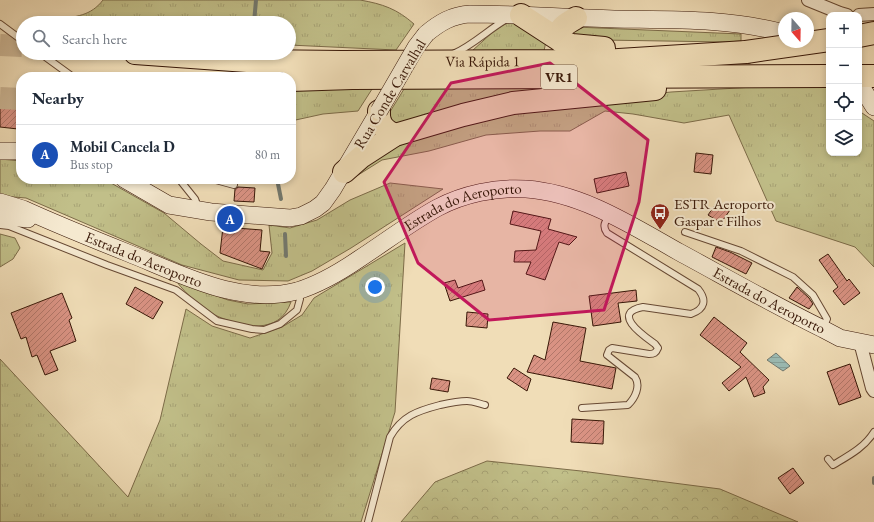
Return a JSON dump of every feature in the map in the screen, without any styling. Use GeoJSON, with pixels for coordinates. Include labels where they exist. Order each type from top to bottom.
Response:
{"type":"FeatureCollection","features":[{"type":"Feature","properties":{"kind":"highway"},"geometry":{"type":"LineString","coordinates":[[517,15],[561,41],[572,45],[586,47],[741,52]]}},
{"type":"Feature","properties":{"kind":"highway"},"geometry":{"type":"LineString","coordinates":[[561,41],[559,35],[560,31],[576,18]]}},
{"type":"Feature","properties":{"kind":"highway"},"geometry":{"type":"LineString","coordinates":[[862,36],[874,34]]}},
{"type":"Feature","properties":{"kind":"highway","name":"Via Rápida 1"},"geometry":{"type":"LineString","coordinates":[[233,60],[342,62],[603,61],[741,52],[826,40]]}},
{"type":"Feature","properties":{"kind":"highway"},"geometry":{"type":"LineString","coordinates":[[344,172],[362,157],[395,135],[463,115],[513,103],[689,86],[757,76]]}},
{"type":"Feature","properties":{"kind":"highway","name":"Via Rápida 1"},"geometry":{"type":"LineString","coordinates":[[296,80],[352,78],[826,76]]}},
{"type":"Feature","properties":{"kind":"highway"},"geometry":{"type":"LineString","coordinates":[[862,76],[874,76]]}},
{"type":"Feature","properties":{"kind":"highway"},"geometry":{"type":"LineString","coordinates":[[379,111],[378,120],[381,125],[388,132],[395,135]]}},
{"type":"Feature","properties":{"kind":"main road","name":"Rua Conde Carvalhal"},"geometry":{"type":"LineString","coordinates":[[133,184],[169,205],[199,210],[290,218],[301,216],[315,209],[323,203],[344,172],[416,48],[426,34],[444,20],[465,14],[685,21],[737,24],[778,32]]}},
{"type":"Feature","properties":{"kind":"main road"},"geometry":{"type":"LineString","coordinates":[[814,43],[827,48]]}},
{"type":"Feature","properties":{"kind":"main road"},"geometry":{"type":"LineString","coordinates":[[860,84],[874,107]]}},
{"type":"Feature","properties":{"kind":"main road"},"geometry":{"type":"LineString","coordinates":[[0,150],[16,151]]}},
{"type":"Feature","properties":{"kind":"main road","name":"Estrada do Aeroporto"},"geometry":{"type":"LineString","coordinates":[[0,202],[23,209],[48,221],[208,285],[243,294],[275,294],[297,291],[332,277],[438,208],[466,196],[481,192],[511,189],[550,192],[580,200],[610,214],[840,338],[867,344]]}},
{"type":"Feature","properties":{"kind":"main road","name":"Estrada do Aeroporto"},"geometry":{"type":"LineString","coordinates":[[0,216],[48,221]]}},
{"type":"Feature","properties":{"kind":"street"},"geometry":{"type":"LineString","coordinates":[[808,0],[838,12]]}},
{"type":"Feature","properties":{"kind":"street"},"geometry":{"type":"LineString","coordinates":[[862,15],[874,14]]}},
{"type":"Feature","properties":{"kind":"street"},"geometry":{"type":"LineString","coordinates":[[867,344],[872,388],[874,392]]}},
{"type":"Feature","properties":{"kind":"lane"},"geometry":{"type":"LineString","coordinates":[[434,61],[457,52],[493,27],[517,15]]}},
{"type":"Feature","properties":{"kind":"lane"},"geometry":{"type":"LineString","coordinates":[[0,24],[16,36]]}},
{"type":"Feature","properties":{"kind":"lane"},"geometry":{"type":"LineString","coordinates":[[50,60],[66,72]]}},
{"type":"Feature","properties":{"kind":"lane"},"geometry":{"type":"LineString","coordinates":[[183,184],[195,199],[199,210]]}},
{"type":"Feature","properties":{"kind":"lane"},"geometry":{"type":"LineString","coordinates":[[582,408],[628,405],[638,387],[638,382],[635,377],[607,355],[609,350],[612,348],[649,354],[654,354],[657,352],[658,348],[655,344],[634,328],[630,323],[629,317],[632,312],[637,308],[643,307],[691,314],[697,312],[702,307],[704,302],[698,289],[607,232],[604,225],[610,214]]}},
{"type":"Feature","properties":{"kind":"lane"},"geometry":{"type":"LineString","coordinates":[[0,225],[9,226],[107,265],[176,290],[217,321],[252,329],[264,330],[280,324],[297,310],[300,299],[297,291]]}},
{"type":"Feature","properties":{"kind":"lane"},"geometry":{"type":"LineString","coordinates":[[685,232],[742,251],[793,277],[814,295],[825,313],[827,319],[822,329]]}},
{"type":"Feature","properties":{"kind":"lane"},"geometry":{"type":"LineString","coordinates":[[368,522],[390,437],[395,428],[404,420],[420,410],[468,401],[485,405]]}},
{"type":"Feature","properties":{"kind":"lane"},"geometry":{"type":"LineString","coordinates":[[828,459],[833,466],[858,450],[874,432]]}},
{"type":"Feature","properties":{"kind":"highlighted area"},"geometry":{"type":"Polygon","coordinates":[[[550,63],[648,140],[639,202],[604,310],[489,320],[418,263],[384,182],[451,83],[550,63]]]}},
{"type":"Feature","properties":{"kind":"green space"},"geometry":{"type":"Polygon","coordinates":[[[103,0],[360,0],[376,3],[396,11],[414,24],[396,50],[296,45],[296,16],[76,16],[88,13],[103,0]]]}},
{"type":"Feature","properties":{"kind":"green space"},"geometry":{"type":"Polygon","coordinates":[[[507,23],[519,23],[546,41],[544,51],[472,51],[495,30],[507,23]]]}},
{"type":"Feature","properties":{"kind":"green space"},"geometry":{"type":"Polygon","coordinates":[[[575,27],[741,34],[741,41],[602,40],[575,38],[570,30],[575,27]]]}},
{"type":"Feature","properties":{"kind":"green space"},"geometry":{"type":"Polygon","coordinates":[[[804,84],[826,87],[826,156],[862,156],[862,113],[874,121],[874,267],[855,247],[776,221],[729,115],[684,123],[633,114],[605,111],[570,131],[540,131],[486,135],[429,151],[382,160],[339,187],[362,162],[401,142],[522,108],[671,92],[804,84]]]}},
{"type":"Feature","properties":{"kind":"green space"},"geometry":{"type":"Polygon","coordinates":[[[374,86],[358,111],[323,114],[296,120],[296,90],[374,86]]]}},
{"type":"Feature","properties":{"kind":"green space"},"geometry":{"type":"Polygon","coordinates":[[[582,87],[394,126],[388,115],[404,89],[582,87]]]}},
{"type":"Feature","properties":{"kind":"green space"},"geometry":{"type":"Polygon","coordinates":[[[0,159],[16,161],[16,184],[113,184],[164,213],[223,261],[263,270],[272,253],[269,225],[290,228],[317,220],[350,200],[390,183],[443,189],[351,248],[312,271],[288,281],[239,280],[182,265],[26,198],[0,196],[0,159]]]}},
{"type":"Feature","properties":{"kind":"green space"},"geometry":{"type":"Polygon","coordinates":[[[0,234],[15,238],[20,248],[13,259],[0,267],[0,234]]]}},
{"type":"Feature","properties":{"kind":"green space"},"geometry":{"type":"Polygon","coordinates":[[[405,243],[395,412],[361,522],[0,522],[0,359],[128,497],[160,420],[186,309],[212,326],[250,338],[282,327],[302,315],[314,298],[405,243]]]}},
{"type":"Feature","properties":{"kind":"green space"},"geometry":{"type":"Polygon","coordinates":[[[177,282],[228,300],[248,304],[291,302],[285,313],[278,320],[259,326],[248,325],[227,320],[212,314],[195,301],[177,282]]]}},
{"type":"Feature","properties":{"kind":"green space"},"geometry":{"type":"Polygon","coordinates":[[[487,461],[581,471],[720,489],[798,522],[401,522],[435,482],[487,461]]]}},
{"type":"Feature","properties":{"kind":"water"},"geometry":{"type":"Polygon","coordinates":[[[776,353],[790,366],[783,371],[767,360],[776,353]]]}},
{"type":"Feature","properties":{"kind":"building"},"geometry":{"type":"Polygon","coordinates":[[[0,106],[16,108],[16,129],[0,127],[0,106]]]}},
{"type":"Feature","properties":{"kind":"building"},"geometry":{"type":"Polygon","coordinates":[[[696,153],[713,155],[711,174],[694,172],[696,153]]]}},
{"type":"Feature","properties":{"kind":"building"},"geometry":{"type":"Polygon","coordinates":[[[626,172],[629,186],[597,193],[594,179],[626,172]]]}},
{"type":"Feature","properties":{"kind":"building"},"geometry":{"type":"Polygon","coordinates":[[[238,187],[255,188],[254,202],[234,201],[235,189],[238,187]]]}},
{"type":"Feature","properties":{"kind":"building"},"geometry":{"type":"Polygon","coordinates":[[[717,202],[730,210],[721,223],[708,215],[717,202]]]}},
{"type":"Feature","properties":{"kind":"building"},"geometry":{"type":"Polygon","coordinates":[[[513,211],[551,219],[548,229],[577,237],[569,245],[559,242],[545,280],[526,274],[531,262],[514,262],[515,251],[536,250],[541,231],[510,224],[513,211]]]}},
{"type":"Feature","properties":{"kind":"building"},"geometry":{"type":"Polygon","coordinates":[[[223,227],[262,230],[260,251],[270,252],[262,269],[220,253],[223,227]]]}},
{"type":"Feature","properties":{"kind":"building"},"geometry":{"type":"Polygon","coordinates":[[[716,247],[752,263],[746,274],[712,257],[716,247]]]}},
{"type":"Feature","properties":{"kind":"building"},"geometry":{"type":"Polygon","coordinates":[[[828,254],[847,281],[849,279],[860,293],[844,305],[833,291],[838,287],[819,260],[828,254]]]}},
{"type":"Feature","properties":{"kind":"building"},"geometry":{"type":"Polygon","coordinates":[[[455,280],[458,288],[482,280],[485,290],[450,301],[444,283],[455,280]]]}},
{"type":"Feature","properties":{"kind":"building"},"geometry":{"type":"Polygon","coordinates":[[[135,287],[163,302],[153,319],[126,304],[135,287]]]}},
{"type":"Feature","properties":{"kind":"building"},"geometry":{"type":"Polygon","coordinates":[[[797,287],[813,304],[809,309],[789,298],[797,287]]]}},
{"type":"Feature","properties":{"kind":"building"},"geometry":{"type":"Polygon","coordinates":[[[636,290],[637,301],[618,303],[621,322],[593,326],[589,296],[636,290]]]}},
{"type":"Feature","properties":{"kind":"building"},"geometry":{"type":"Polygon","coordinates":[[[62,293],[72,318],[69,320],[76,341],[50,351],[58,370],[45,375],[37,355],[32,357],[26,337],[21,339],[11,313],[62,293]]]}},
{"type":"Feature","properties":{"kind":"building"},"geometry":{"type":"Polygon","coordinates":[[[467,312],[488,314],[487,328],[466,326],[467,312]]]}},
{"type":"Feature","properties":{"kind":"building"},"geometry":{"type":"Polygon","coordinates":[[[714,317],[747,343],[740,352],[769,380],[763,387],[765,393],[754,397],[746,377],[729,391],[722,383],[741,367],[700,335],[714,317]]]}},
{"type":"Feature","properties":{"kind":"building"},"geometry":{"type":"Polygon","coordinates":[[[553,322],[586,328],[580,361],[616,368],[612,389],[527,372],[534,355],[545,360],[553,322]]]}},
{"type":"Feature","properties":{"kind":"building"},"geometry":{"type":"Polygon","coordinates":[[[850,364],[861,397],[839,405],[827,372],[850,364]]]}},
{"type":"Feature","properties":{"kind":"building"},"geometry":{"type":"Polygon","coordinates":[[[514,368],[531,379],[527,391],[507,378],[514,368]]]}},
{"type":"Feature","properties":{"kind":"building"},"geometry":{"type":"Polygon","coordinates":[[[432,378],[450,381],[448,392],[430,389],[432,378]]]}},
{"type":"Feature","properties":{"kind":"building"},"geometry":{"type":"Polygon","coordinates":[[[572,419],[604,421],[603,444],[571,442],[572,419]]]}},
{"type":"Feature","properties":{"kind":"building"},"geometry":{"type":"Polygon","coordinates":[[[793,468],[804,483],[790,494],[778,478],[793,468]]]}},
{"type":"Feature","properties":{"kind":"waterway"},"geometry":{"type":"LineString","coordinates":[[255,16],[256,0]]}},
{"type":"Feature","properties":{"kind":"waterway"},"geometry":{"type":"LineString","coordinates":[[278,184],[281,199]]}},
{"type":"Feature","properties":{"kind":"waterway"},"geometry":{"type":"LineString","coordinates":[[285,234],[286,256]]}},
{"type":"Feature","properties":{"kind":"waterway"},"geometry":{"type":"LineString","coordinates":[[874,478],[874,483]]}},
{"type":"Feature","properties":{"kind":"tunnel"},"geometry":{"type":"LineString","coordinates":[[0,45],[16,46]]}},
{"type":"Feature","properties":{"kind":"tunnel"},"geometry":{"type":"LineString","coordinates":[[0,98],[16,99]]}},
{"type":"Feature","properties":{"kind":"place","name":"Mobil Cancela D"},"geometry":{"type":"Point","coordinates":[230,219]}},
{"type":"Feature","properties":{"kind":"place","name":"ESTR Aeroporto Gaspar e Filhos"},"geometry":{"type":"Point","coordinates":[660,230]}}]}
